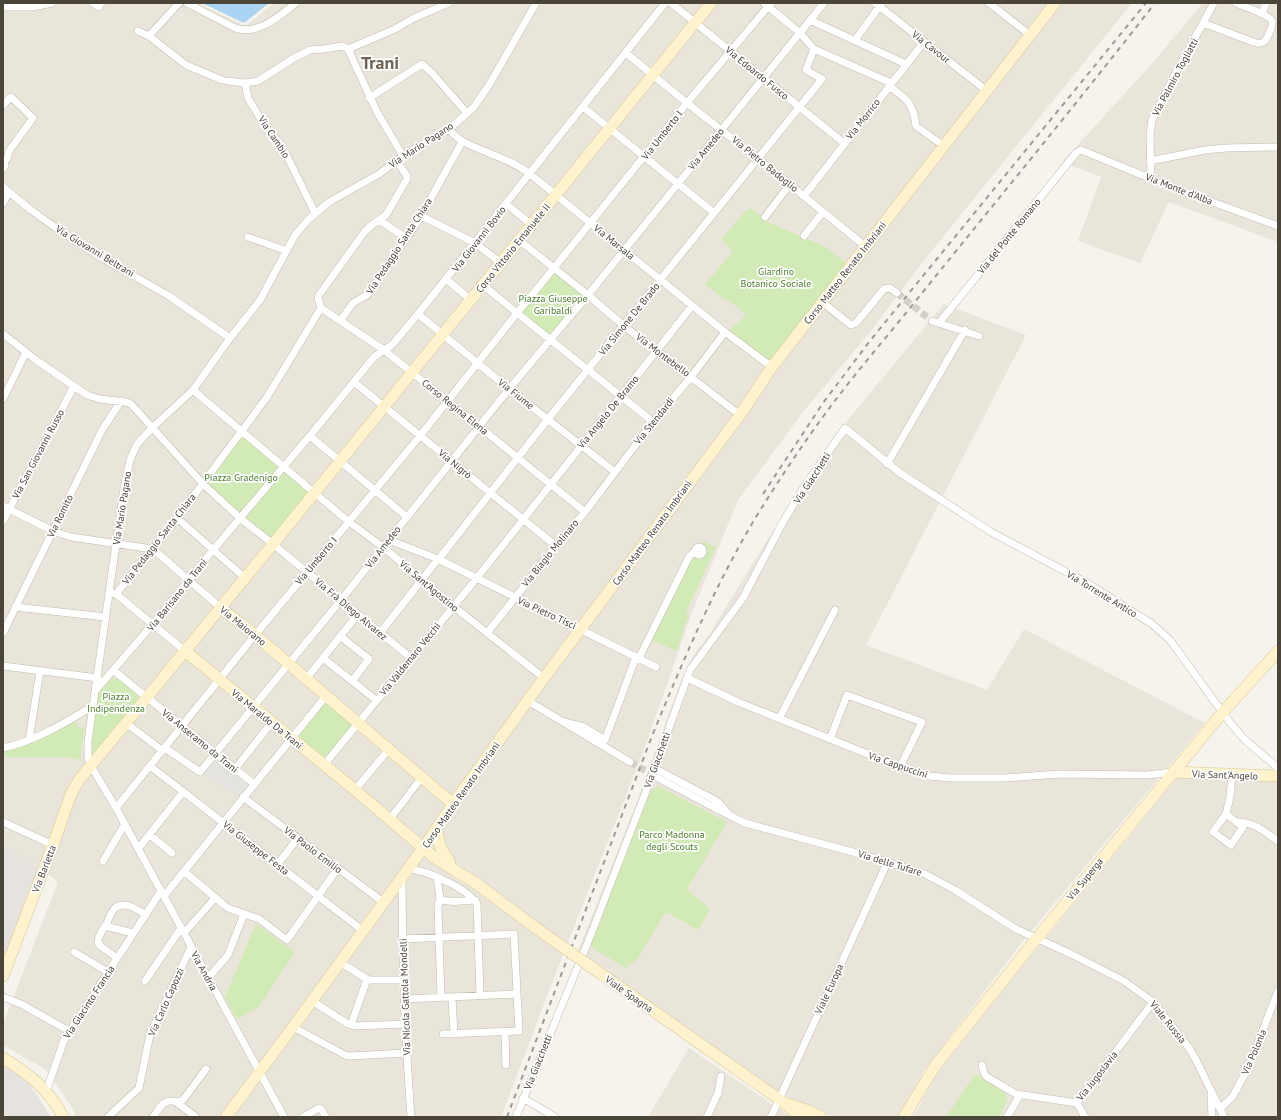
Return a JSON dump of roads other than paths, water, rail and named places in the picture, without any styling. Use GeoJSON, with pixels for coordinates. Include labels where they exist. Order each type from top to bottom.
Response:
{"type":"FeatureCollection","features":[{"type":"Feature","properties":{"kind":"street"},"geometry":{"type":"LineString","coordinates":[[3,7],[33,7],[52,3]]}},
{"type":"Feature","properties":{"kind":"street"},"geometry":{"type":"LineString","coordinates":[[93,3],[99,7],[101,3]]}},
{"type":"Feature","properties":{"kind":"street"},"geometry":{"type":"LineString","coordinates":[[149,36],[179,3]]}},
{"type":"Feature","properties":{"kind":"street"},"geometry":{"type":"LineString","coordinates":[[187,3],[240,30],[256,29],[273,20],[296,3]]}},
{"type":"Feature","properties":{"kind":"street"},"geometry":{"type":"LineString","coordinates":[[348,49],[395,29],[414,18],[449,3]]}},
{"type":"Feature","properties":{"kind":"street","name":"Via Mario Pagano"},"geometry":{"type":"LineString","coordinates":[[96,690],[106,617],[113,593],[116,543],[124,488],[130,460],[140,440],[193,390],[230,338],[260,300],[292,241],[303,225],[315,213],[345,192],[379,174],[400,158],[449,129],[474,107],[489,85],[536,3]]}},
{"type":"Feature","properties":{"kind":"street","name":"Via Giovanni Bovio"},"geometry":{"type":"LineString","coordinates":[[284,466],[374,357],[392,345],[418,314],[665,3]]}},
{"type":"Feature","properties":{"kind":"street","name":"Via Edoardo Fusco"},"geometry":{"type":"LineString","coordinates":[[671,3],[844,143]]}},
{"type":"Feature","properties":{"kind":"street","name":"Corso Vittorio Emanuele II"},"geometry":{"type":"LineString","coordinates":[[315,492],[711,3]]}},
{"type":"Feature","properties":{"kind":"street","name":"Via Amedeo"},"geometry":{"type":"LineString","coordinates":[[588,295],[623,249],[824,3]]}},
{"type":"Feature","properties":{"kind":"street"},"geometry":{"type":"LineString","coordinates":[[990,3],[1030,35]]}},
{"type":"Feature","properties":{"kind":"street","name":"Corso Matteo Renato Imbriani"},"geometry":{"type":"LineString","coordinates":[[226,1117],[293,1028],[544,678],[740,415],[772,367],[865,246],[988,91],[1054,3]]}},
{"type":"Feature","properties":{"kind":"street","name":"Via Palmiro Togliatti"},"geometry":{"type":"LineString","coordinates":[[1150,179],[1150,135],[1152,120],[1175,74],[1214,3]]}},
{"type":"Feature","properties":{"kind":"street"},"geometry":{"type":"LineString","coordinates":[[1203,23],[1260,44],[1266,41],[1272,24],[1270,18],[1236,3]]}},
{"type":"Feature","properties":{"kind":"street"},"geometry":{"type":"LineString","coordinates":[[1262,14],[1266,3]]}},
{"type":"Feature","properties":{"kind":"street"},"geometry":{"type":"LineString","coordinates":[[768,4],[800,33],[814,49],[890,85],[908,102],[914,113],[916,126],[944,146]]}},
{"type":"Feature","properties":{"kind":"street","name":"Via Umberto I"},"geometry":{"type":"LineString","coordinates":[[554,268],[768,4]]}},
{"type":"Feature","properties":{"kind":"street"},"geometry":{"type":"LineString","coordinates":[[855,40],[879,4]]}},
{"type":"Feature","properties":{"kind":"street","name":"Via Cavour"},"geometry":{"type":"LineString","coordinates":[[879,4],[924,42],[988,91]]}},
{"type":"Feature","properties":{"kind":"street"},"geometry":{"type":"LineString","coordinates":[[810,20],[906,64]]}},
{"type":"Feature","properties":{"kind":"street"},"geometry":{"type":"LineString","coordinates":[[138,31],[149,36],[186,65],[224,81],[245,83],[260,80],[294,58],[310,50],[342,46],[348,49],[370,98],[400,158],[407,176],[407,179],[386,215],[365,231],[319,295],[318,298],[321,308],[268,397],[202,484]]}},
{"type":"Feature","properties":{"kind":"street","name":"Via Morrico"},"geometry":{"type":"LineString","coordinates":[[804,196],[924,42]]}},
{"type":"Feature","properties":{"kind":"street","name":"Via Simone De Brado"},"geometry":{"type":"LineString","coordinates":[[380,633],[548,419],[661,280],[713,212],[822,79],[806,70],[814,49]]}},
{"type":"Feature","properties":{"kind":"street","name":"Via Pietro Badoglio"},"geometry":{"type":"LineString","coordinates":[[626,53],[865,246]]}},
{"type":"Feature","properties":{"kind":"street"},"geometry":{"type":"LineString","coordinates":[[370,98],[422,64],[433,74],[467,113]]}},
{"type":"Feature","properties":{"kind":"street","name":"Via Cambio"},"geometry":{"type":"LineString","coordinates":[[245,83],[248,98],[268,131],[279,142],[285,152],[315,213]]}},
{"type":"Feature","properties":{"kind":"street"},"geometry":{"type":"LineString","coordinates":[[3,105],[11,97],[33,118],[6,161]]}},
{"type":"Feature","properties":{"kind":"street"},"geometry":{"type":"LineString","coordinates":[[583,108],[610,128],[713,212]]}},
{"type":"Feature","properties":{"kind":"street","name":"Via Marsala"},"geometry":{"type":"LineString","coordinates":[[449,129],[452,134],[462,142],[512,163],[530,174],[692,306],[772,367]]}},
{"type":"Feature","properties":{"kind":"street","name":"Via Pedaggio Santa Chiara"},"geometry":{"type":"LineString","coordinates":[[340,321],[353,302],[367,295],[421,216],[462,142]]}},
{"type":"Feature","properties":{"kind":"street"},"geometry":{"type":"LineString","coordinates":[[3,146],[6,161]]}},
{"type":"Feature","properties":{"kind":"street"},"geometry":{"type":"LineString","coordinates":[[1150,161],[1205,150],[1278,146]]}},
{"type":"Feature","properties":{"kind":"street","name":"Via Monte d'Alba"},"geometry":{"type":"LineString","coordinates":[[1081,150],[1150,179],[1278,226]]}},
{"type":"Feature","properties":{"kind":"street","name":"Via del Ponte Romano"},"geometry":{"type":"LineString","coordinates":[[965,330],[936,322],[1076,153],[1081,150]]}},
{"type":"Feature","properties":{"kind":"street"},"geometry":{"type":"LineString","coordinates":[[765,217],[790,184]]}},
{"type":"Feature","properties":{"kind":"street"},"geometry":{"type":"LineString","coordinates":[[3,203],[6,190]]}},
{"type":"Feature","properties":{"kind":"street","name":"Via Giovanni Beltrani"},"geometry":{"type":"LineString","coordinates":[[6,190],[31,210],[71,238],[109,262],[176,299],[230,338]]}},
{"type":"Feature","properties":{"kind":"street"},"geometry":{"type":"LineString","coordinates":[[506,204],[532,225]]}},
{"type":"Feature","properties":{"kind":"street"},"geometry":{"type":"LineString","coordinates":[[804,236],[823,212]]}},
{"type":"Feature","properties":{"kind":"street"},"geometry":{"type":"LineString","coordinates":[[421,216],[475,243],[501,263]]}},
{"type":"Feature","properties":{"kind":"street"},"geometry":{"type":"LineString","coordinates":[[379,220],[406,238]]}},
{"type":"Feature","properties":{"kind":"street"},"geometry":{"type":"LineString","coordinates":[[248,237],[287,251]]}},
{"type":"Feature","properties":{"kind":"street"},"geometry":{"type":"LineString","coordinates":[[519,240],[588,295],[551,340]]}},
{"type":"Feature","properties":{"kind":"street"},"geometry":{"type":"LineString","coordinates":[[517,313],[554,268]]}},
{"type":"Feature","properties":{"kind":"street"},"geometry":{"type":"LineString","coordinates":[[446,279],[471,300]]}},
{"type":"Feature","properties":{"kind":"street"},"geometry":{"type":"LineString","coordinates":[[483,285],[653,422]]}},
{"type":"Feature","properties":{"kind":"street"},"geometry":{"type":"LineString","coordinates":[[822,302],[851,325],[854,325],[884,289],[890,288],[897,293]]}},
{"type":"Feature","properties":{"kind":"street","name":"Via Montebello"},"geometry":{"type":"LineString","coordinates":[[588,295],[624,326],[740,415]]}},
{"type":"Feature","properties":{"kind":"street","name":"Via Angelo De Bramo"},"geometry":{"type":"LineString","coordinates":[[523,519],[692,306]]}},
{"type":"Feature","properties":{"kind":"street","name":"Corso Regina Elena"},"geometry":{"type":"LineString","coordinates":[[321,308],[384,350],[584,512]]}},
{"type":"Feature","properties":{"kind":"street","name":"Via Umberto I"},"geometry":{"type":"LineString","coordinates":[[116,808],[255,635],[420,436],[517,313]]}},
{"type":"Feature","properties":{"kind":"street","name":"Via Fiume"},"geometry":{"type":"LineString","coordinates":[[418,314],[509,389],[615,472]]}},
{"type":"Feature","properties":{"kind":"street"},"geometry":{"type":"LineString","coordinates":[[888,464],[965,330],[979,336]]}},
{"type":"Feature","properties":{"kind":"street","name":"Via Stendardi"},"geometry":{"type":"LineString","coordinates":[[584,512],[725,332]]}},
{"type":"Feature","properties":{"kind":"street"},"geometry":{"type":"LineString","coordinates":[[3,334],[90,397],[131,404],[202,484],[240,518],[273,544]]}},
{"type":"Feature","properties":{"kind":"street","name":"Via Amedeo"},"geometry":{"type":"LineString","coordinates":[[164,750],[200,772],[341,600],[509,389],[551,340]]}},
{"type":"Feature","properties":{"kind":"street"},"geometry":{"type":"LineString","coordinates":[[3,400],[26,352]]}},
{"type":"Feature","properties":{"kind":"street","name":"Via Nigrò"},"geometry":{"type":"LineString","coordinates":[[354,382],[556,546]]}},
{"type":"Feature","properties":{"kind":"street","name":"Via San Giovanni Russo"},"geometry":{"type":"LineString","coordinates":[[3,521],[6,507],[74,386]]}},
{"type":"Feature","properties":{"kind":"street"},"geometry":{"type":"LineString","coordinates":[[91,766],[315,492],[193,390]]}},
{"type":"Feature","properties":{"kind":"street","name":"Via Romito"},"geometry":{"type":"LineString","coordinates":[[3,633],[102,430],[121,402]]}},
{"type":"Feature","properties":{"kind":"street","name":"Via Torrente Antico"},"geometry":{"type":"LineString","coordinates":[[845,428],[900,474],[992,532],[1087,584],[1152,624],[1170,640],[1187,662],[1208,694],[1244,739],[1278,768]]}},
{"type":"Feature","properties":{"kind":"street","name":"Via Giacchetti"},"geometry":{"type":"LineString","coordinates":[[516,1117],[590,937],[645,794],[692,665],[743,598],[783,522],[804,487],[845,428]]}},
{"type":"Feature","properties":{"kind":"street"},"geometry":{"type":"LineString","coordinates":[[310,436],[407,516]]}},
{"type":"Feature","properties":{"kind":"street"},"geometry":{"type":"LineString","coordinates":[[240,518],[284,466]]}},
{"type":"Feature","properties":{"kind":"street","name":"Via Pedaggio Santa Chiara"},"geometry":{"type":"LineString","coordinates":[[113,593],[153,549],[202,484]]}},
{"type":"Feature","properties":{"kind":"street","name":"Via Sant'Agostino"},"geometry":{"type":"LineString","coordinates":[[315,492],[349,522],[383,547],[453,606],[544,678]]}},
{"type":"Feature","properties":{"kind":"street"},"geometry":{"type":"LineString","coordinates":[[6,507],[53,531],[75,538],[153,549]]}},
{"type":"Feature","properties":{"kind":"street","name":"Via Biagio Molinaro"},"geometry":{"type":"LineString","coordinates":[[487,633],[584,512]]}},
{"type":"Feature","properties":{"kind":"street"},"geometry":{"type":"LineString","coordinates":[[177,518],[245,578]]}},
{"type":"Feature","properties":{"kind":"street","name":"Via Barisano da Trani"},"geometry":{"type":"LineString","coordinates":[[113,670],[240,518]]}},
{"type":"Feature","properties":{"kind":"street","name":"Via Valdemaro Vecchi"},"geometry":{"type":"LineString","coordinates":[[324,765],[523,519]]}},
{"type":"Feature","properties":{"kind":"street","name":"Via Pietro Tisci"},"geometry":{"type":"LineString","coordinates":[[389,540],[438,560],[476,578],[656,667]]}},
{"type":"Feature","properties":{"kind":"street","name":"Via Frà Diego Alvarez"},"geometry":{"type":"LineString","coordinates":[[273,544],[411,658]]}},
{"type":"Feature","properties":{"kind":"street","name":"Via Maiorano"},"geometry":{"type":"LineString","coordinates":[[153,549],[453,804]]}},
{"type":"Feature","properties":{"kind":"street"},"geometry":{"type":"LineString","coordinates":[[564,722],[584,728],[605,740],[637,657],[689,557],[695,551]]}},
{"type":"Feature","properties":{"kind":"street","name":"Via Maraldo Da Trani"},"geometry":{"type":"LineString","coordinates":[[113,593],[424,847]]}},
{"type":"Feature","properties":{"kind":"street"},"geometry":{"type":"LineString","coordinates":[[15,607],[106,617]]}},
{"type":"Feature","properties":{"kind":"street"},"geometry":{"type":"LineString","coordinates":[[779,719],[835,610]]}},
{"type":"Feature","properties":{"kind":"street"},"geometry":{"type":"LineString","coordinates":[[306,679],[358,614]]}},
{"type":"Feature","properties":{"kind":"street"},"geometry":{"type":"LineString","coordinates":[[340,636],[369,659],[352,681]]}},
{"type":"Feature","properties":{"kind":"street","name":"Via Superga"},"geometry":{"type":"LineString","coordinates":[[904,1117],[935,1066],[1037,938],[1222,712],[1278,651]]}},
{"type":"Feature","properties":{"kind":"street"},"geometry":{"type":"LineString","coordinates":[[323,658],[376,700]]}},
{"type":"Feature","properties":{"kind":"street"},"geometry":{"type":"LineString","coordinates":[[3,666],[98,678]]}},
{"type":"Feature","properties":{"kind":"street"},"geometry":{"type":"LineString","coordinates":[[91,766],[88,758],[88,745],[96,690],[113,670],[146,698]]}},
{"type":"Feature","properties":{"kind":"street"},"geometry":{"type":"LineString","coordinates":[[29,740],[40,671]]}},
{"type":"Feature","properties":{"kind":"street","name":"Via Cappuccini"},"geometry":{"type":"LineString","coordinates":[[687,678],[779,719],[900,767],[929,776],[951,778],[1006,778],[1059,774],[1148,775],[1172,772]]}},
{"type":"Feature","properties":{"kind":"street"},"geometry":{"type":"LineString","coordinates":[[830,739],[847,695],[922,722],[900,767]]}},
{"type":"Feature","properties":{"kind":"street","name":"Via Giacinto Francia"},"geometry":{"type":"LineString","coordinates":[[46,1092],[62,1045],[69,1031],[133,933],[162,894],[184,871],[326,696]]}},
{"type":"Feature","properties":{"kind":"street","name":"Via Anseramo da Trani"},"geometry":{"type":"LineString","coordinates":[[146,698],[254,784]]}},
{"type":"Feature","properties":{"kind":"street"},"geometry":{"type":"LineString","coordinates":[[528,701],[630,762]]}},
{"type":"Feature","properties":{"kind":"street"},"geometry":{"type":"LineString","coordinates":[[3,748],[29,740],[64,723],[93,706]]}},
{"type":"Feature","properties":{"kind":"street"},"geometry":{"type":"LineString","coordinates":[[235,769],[272,722]]}},
{"type":"Feature","properties":{"kind":"street"},"geometry":{"type":"LineString","coordinates":[[126,723],[164,750]]}},
{"type":"Feature","properties":{"kind":"street"},"geometry":{"type":"LineString","coordinates":[[355,790],[389,749]]}},
{"type":"Feature","properties":{"kind":"street","name":"Via Andria"},"geometry":{"type":"LineString","coordinates":[[91,766],[116,808],[284,1117]]}},
{"type":"Feature","properties":{"kind":"street","name":"Via Barletta"},"geometry":{"type":"LineString","coordinates":[[3,976],[54,845],[71,794],[79,780],[91,766]]}},
{"type":"Feature","properties":{"kind":"street","name":"Via Giuseppe Festa"},"geometry":{"type":"LineString","coordinates":[[150,766],[362,930]]}},
{"type":"Feature","properties":{"kind":"street","name":"Via delle Tufare"},"geometry":{"type":"LineString","coordinates":[[654,768],[715,800],[731,816]]}},
{"type":"Feature","properties":{"kind":"street","name":"Via Sant'Angelo"},"geometry":{"type":"LineString","coordinates":[[1172,772],[1278,776]]}},
{"type":"Feature","properties":{"kind":"street"},"geometry":{"type":"LineString","coordinates":[[1226,814],[1243,827],[1231,845],[1213,832],[1226,814],[1230,796],[1232,775]]}},
{"type":"Feature","properties":{"kind":"street"},"geometry":{"type":"LineString","coordinates":[[390,819],[422,777]]}},
{"type":"Feature","properties":{"kind":"street","name":"Via delle Tufare"},"geometry":{"type":"LineString","coordinates":[[658,778],[731,816],[757,827],[888,861],[913,869],[955,890],[1016,929],[1037,938]]}},
{"type":"Feature","properties":{"kind":"street"},"geometry":{"type":"LineString","coordinates":[[138,849],[184,792]]}},
{"type":"Feature","properties":{"kind":"street","name":"Via Paolo Emilio"},"geometry":{"type":"LineString","coordinates":[[244,797],[383,902]]}},
{"type":"Feature","properties":{"kind":"street"},"geometry":{"type":"LineString","coordinates":[[3,822],[54,845]]}},
{"type":"Feature","properties":{"kind":"street"},"geometry":{"type":"LineString","coordinates":[[1236,822],[1249,823],[1256,826],[1278,841]]}},
{"type":"Feature","properties":{"kind":"street"},"geometry":{"type":"LineString","coordinates":[[103,861],[124,824]]}},
{"type":"Feature","properties":{"kind":"street","name":"Viale Spagna"},"geometry":{"type":"LineString","coordinates":[[438,827],[439,847],[450,862]]}},
{"type":"Feature","properties":{"kind":"street"},"geometry":{"type":"LineString","coordinates":[[150,835],[172,853]]}},
{"type":"Feature","properties":{"kind":"street"},"geometry":{"type":"LineString","coordinates":[[277,864],[298,838]]}},
{"type":"Feature","properties":{"kind":"street","name":"Viale Spagna"},"geometry":{"type":"LineString","coordinates":[[424,847],[430,846],[434,848],[477,884],[549,937],[780,1100],[801,1117]]}},
{"type":"Feature","properties":{"kind":"street","name":"Viale Spagna"},"geometry":{"type":"LineString","coordinates":[[424,847],[435,858],[477,884]]}},
{"type":"Feature","properties":{"kind":"street"},"geometry":{"type":"LineString","coordinates":[[405,873],[422,859],[435,858]]}},
{"type":"Feature","properties":{"kind":"street","name":"Viale Europa"},"geometry":{"type":"LineString","coordinates":[[771,1117],[888,861]]}},
{"type":"Feature","properties":{"kind":"street"},"geometry":{"type":"LineString","coordinates":[[184,871],[228,908],[258,919],[287,940],[338,868]]}},
{"type":"Feature","properties":{"kind":"street"},"geometry":{"type":"LineString","coordinates":[[405,873],[417,869],[437,877],[476,902]]}},
{"type":"Feature","properties":{"kind":"street","name":"Via Nicola Gattola Mondelli"},"geometry":{"type":"LineString","coordinates":[[405,873],[402,939],[406,1053],[411,1117]]}},
{"type":"Feature","properties":{"kind":"street"},"geometry":{"type":"LineString","coordinates":[[437,877],[440,899],[438,906],[441,998]]}},
{"type":"Feature","properties":{"kind":"street"},"geometry":{"type":"LineString","coordinates":[[145,981],[182,930],[215,898]]}},
{"type":"Feature","properties":{"kind":"street"},"geometry":{"type":"LineString","coordinates":[[440,899],[448,901],[476,902]]}},
{"type":"Feature","properties":{"kind":"street"},"geometry":{"type":"LineString","coordinates":[[476,902],[480,996]]}},
{"type":"Feature","properties":{"kind":"street","name":"Via Giacinto Francia"},"geometry":{"type":"LineString","coordinates":[[117,958],[98,943],[100,935],[115,908],[121,905],[132,907],[146,915]]}},
{"type":"Feature","properties":{"kind":"street"},"geometry":{"type":"LineString","coordinates":[[208,978],[228,955],[244,914]]}},
{"type":"Feature","properties":{"kind":"street"},"geometry":{"type":"LineString","coordinates":[[105,926],[133,933]]}},
{"type":"Feature","properties":{"kind":"street"},"geometry":{"type":"LineString","coordinates":[[402,939],[514,934],[519,1031],[443,1034]]}},
{"type":"Feature","properties":{"kind":"street","name":"Viale Russia"},"geometry":{"type":"LineString","coordinates":[[1037,938],[1124,981],[1153,1002],[1189,1048],[1224,1117]]}},
{"type":"Feature","properties":{"kind":"street","name":"Via Carlo Capozzi"},"geometry":{"type":"LineString","coordinates":[[108,1117],[139,1088],[150,1034],[191,947]]}},
{"type":"Feature","properties":{"kind":"street"},"geometry":{"type":"LineString","coordinates":[[74,952],[108,972]]}},
{"type":"Feature","properties":{"kind":"street"},"geometry":{"type":"LineString","coordinates":[[340,962],[367,979],[375,981],[404,980]]}},
{"type":"Feature","properties":{"kind":"street"},"geometry":{"type":"LineString","coordinates":[[351,1025],[367,979]]}},
{"type":"Feature","properties":{"kind":"street","name":"Via Polonia"},"geometry":{"type":"LineString","coordinates":[[1220,1109],[1233,1096],[1250,1066],[1278,991]]}},
{"type":"Feature","properties":{"kind":"street"},"geometry":{"type":"LineString","coordinates":[[405,1000],[517,994]]}},
{"type":"Feature","properties":{"kind":"street"},"geometry":{"type":"LineString","coordinates":[[3,997],[21,1004],[69,1031]]}},
{"type":"Feature","properties":{"kind":"street"},"geometry":{"type":"LineString","coordinates":[[452,997],[454,1034]]}},
{"type":"Feature","properties":{"kind":"street"},"geometry":{"type":"LineString","coordinates":[[312,1001],[351,1025],[361,1027],[406,1024]]}},
{"type":"Feature","properties":{"kind":"street","name":"Via Jugoslavia"},"geometry":{"type":"LineString","coordinates":[[982,1065],[984,1073],[987,1077],[1012,1093],[1077,1103],[1153,1002]]}},
{"type":"Feature","properties":{"kind":"street"},"geometry":{"type":"LineString","coordinates":[[293,1028],[345,1055],[406,1053]]}},
{"type":"Feature","properties":{"kind":"street"},"geometry":{"type":"LineString","coordinates":[[505,1032],[506,1065]]}},
{"type":"Feature","properties":{"kind":"street"},"geometry":{"type":"LineString","coordinates":[[3,1058],[29,1075],[46,1092],[62,1117]]}},
{"type":"Feature","properties":{"kind":"street"},"geometry":{"type":"LineString","coordinates":[[153,1117],[165,1102],[176,1102],[183,1100],[206,1069]]}},
{"type":"Feature","properties":{"kind":"street"},"geometry":{"type":"LineString","coordinates":[[707,1117],[718,1093],[721,1076]]}},
{"type":"Feature","properties":{"kind":"street"},"geometry":{"type":"LineString","coordinates":[[1211,1090],[1212,1117]]}},
{"type":"Feature","properties":{"kind":"street"},"geometry":{"type":"LineString","coordinates":[[1007,1117],[1020,1095]]}},
{"type":"Feature","properties":{"kind":"street"},"geometry":{"type":"LineString","coordinates":[[523,1098],[555,1117]]}},
{"type":"Feature","properties":{"kind":"street","name":"Viale Spagna"},"geometry":{"type":"LineString","coordinates":[[780,1100],[821,1117]]}},
{"type":"Feature","properties":{"kind":"street"},"geometry":{"type":"LineString","coordinates":[[176,1102],[196,1117]]}},
{"type":"Feature","properties":{"kind":"street"},"geometry":{"type":"LineString","coordinates":[[1077,1103],[1086,1117]]}},
{"type":"Feature","properties":{"kind":"street"},"geometry":{"type":"LineString","coordinates":[[303,1117],[320,1108],[326,1117]]}},
{"type":"Feature","properties":{"kind":"water"},"geometry":{"type":"Polygon","coordinates":[[[202,3],[269,3],[244,23],[202,3]]]}},
{"type":"Feature","properties":{"kind":"tunnel"},"geometry":{"type":"LineString","coordinates":[[897,293],[932,321]]}},
{"type":"Feature","properties":{"kind":"tunnel"},"geometry":{"type":"LineString","coordinates":[[630,762],[657,777]]}},
{"type":"Feature","properties":{"kind":"railway"},"geometry":{"type":"LineString","coordinates":[[763,494],[823,403],[869,342],[1146,3]]}},
{"type":"Feature","properties":{"kind":"railway"},"geometry":{"type":"LineString","coordinates":[[507,1117],[652,736],[687,652],[713,597],[726,570],[756,517],[803,444],[843,390],[1064,118],[1155,3]]}},
{"type":"Feature","properties":{"kind":"district","name":"Trani"},"geometry":{"type":"Point","coordinates":[380,62]}},
{"type":"Feature","properties":{"kind":"park label","name":"Giardino Botanico Sociale"},"geometry":{"type":"Point","coordinates":[776,276]}},
{"type":"Feature","properties":{"kind":"park label","name":"Piazza Giuseppe Garibaldi"},"geometry":{"type":"Point","coordinates":[553,304]}},
{"type":"Feature","properties":{"kind":"park label","name":"Piazza Gradenigo"},"geometry":{"type":"Point","coordinates":[241,477]}},
{"type":"Feature","properties":{"kind":"park label","name":"Piazza Indipendenza"},"geometry":{"type":"Point","coordinates":[116,702]}},
{"type":"Feature","properties":{"kind":"park label","name":"Parco Madonna degli Scouts"},"geometry":{"type":"Point","coordinates":[672,840]}}]}
